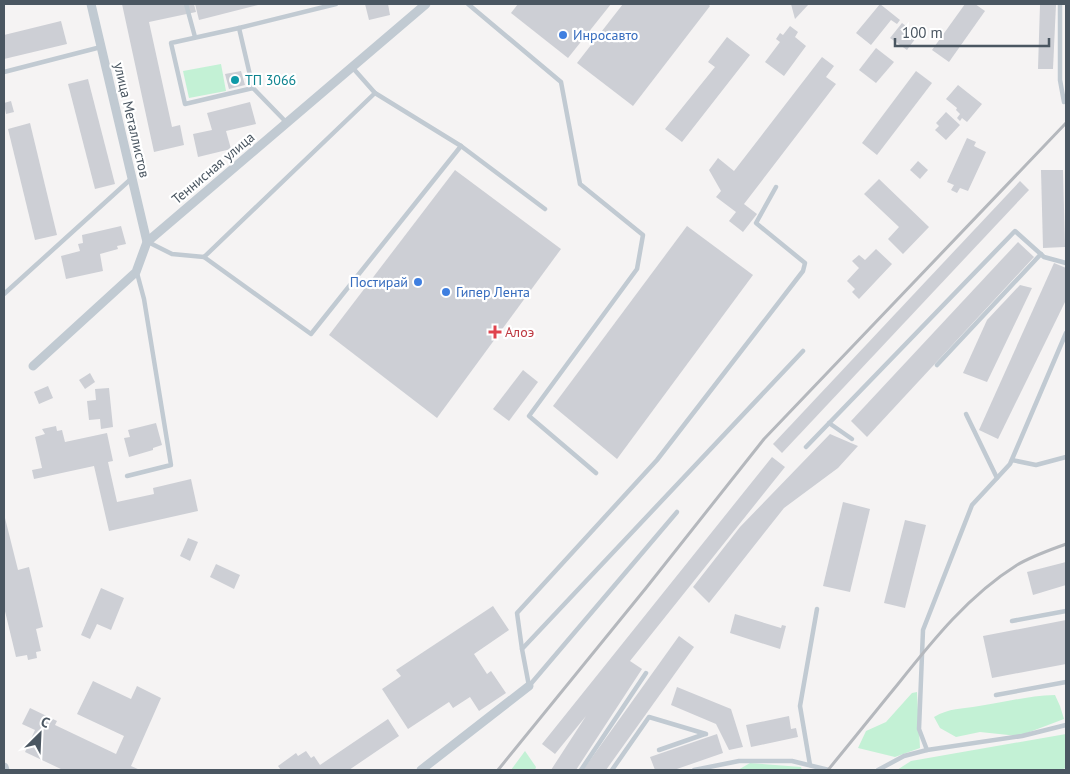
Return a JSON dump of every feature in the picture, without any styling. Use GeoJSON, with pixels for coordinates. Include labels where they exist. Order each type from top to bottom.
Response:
{"type":"FeatureCollection","features":[{"type":"Feature","properties":{"kind":"street","name":"улица Металлистов"},"geometry":{"type":"LineString","coordinates":[[91,4],[147,242]]}},
{"type":"Feature","properties":{"kind":"street","name":"Теннисная улица"},"geometry":{"type":"LineString","coordinates":[[33,366],[136,272],[147,242],[426,4]]}},
{"type":"Feature","properties":{"kind":"street"},"geometry":{"type":"LineString","coordinates":[[421,770],[529,686]]}},
{"type":"Feature","properties":{"kind":"lane"},"geometry":{"type":"LineString","coordinates":[[186,4],[195,37]]}},
{"type":"Feature","properties":{"kind":"lane"},"geometry":{"type":"LineString","coordinates":[[253,88],[185,104],[171,43],[336,4]]}},
{"type":"Feature","properties":{"kind":"lane"},"geometry":{"type":"LineString","coordinates":[[468,4],[561,82],[580,184],[644,235],[637,269],[529,416],[596,473]]}},
{"type":"Feature","properties":{"kind":"lane"},"geometry":{"type":"LineString","coordinates":[[1060,4],[1060,80],[1064,102]]}},
{"type":"Feature","properties":{"kind":"lane"},"geometry":{"type":"LineString","coordinates":[[239,28],[253,88],[287,124]]}},
{"type":"Feature","properties":{"kind":"lane"},"geometry":{"type":"LineString","coordinates":[[4,72],[101,48]]}},
{"type":"Feature","properties":{"kind":"lane"},"geometry":{"type":"LineString","coordinates":[[352,67],[375,93],[461,146],[545,209]]}},
{"type":"Feature","properties":{"kind":"lane"},"geometry":{"type":"LineString","coordinates":[[204,257],[375,93]]}},
{"type":"Feature","properties":{"kind":"lane"},"geometry":{"type":"LineString","coordinates":[[147,242],[172,254],[204,257],[311,334],[461,146]]}},
{"type":"Feature","properties":{"kind":"lane"},"geometry":{"type":"LineString","coordinates":[[4,294],[132,178]]}},
{"type":"Feature","properties":{"kind":"lane"},"geometry":{"type":"LineString","coordinates":[[529,686],[517,613],[658,460],[803,271],[805,263],[756,223],[776,187]]}},
{"type":"Feature","properties":{"kind":"lane"},"geometry":{"type":"LineString","coordinates":[[806,447],[1015,231],[1044,257],[1066,263]]}},
{"type":"Feature","properties":{"kind":"lane"},"geometry":{"type":"LineString","coordinates":[[937,365],[1041,254]]}},
{"type":"Feature","properties":{"kind":"lane"},"geometry":{"type":"LineString","coordinates":[[127,476],[171,465],[144,298],[136,272]]}},
{"type":"Feature","properties":{"kind":"lane"},"geometry":{"type":"LineString","coordinates":[[927,750],[919,729],[923,630],[972,505],[1012,460],[1066,333]]}},
{"type":"Feature","properties":{"kind":"lane"},"geometry":{"type":"LineString","coordinates":[[522,649],[803,351]]}},
{"type":"Feature","properties":{"kind":"lane"},"geometry":{"type":"LineString","coordinates":[[966,414],[997,478]]}},
{"type":"Feature","properties":{"kind":"lane"},"geometry":{"type":"LineString","coordinates":[[829,423],[852,439]]}},
{"type":"Feature","properties":{"kind":"lane"},"geometry":{"type":"LineString","coordinates":[[1012,460],[1036,465],[1066,457]]}},
{"type":"Feature","properties":{"kind":"lane"},"geometry":{"type":"LineString","coordinates":[[529,686],[677,512]]}},
{"type":"Feature","properties":{"kind":"lane"},"geometry":{"type":"LineString","coordinates":[[810,765],[800,706],[817,609]]}},
{"type":"Feature","properties":{"kind":"lane"},"geometry":{"type":"LineString","coordinates":[[1012,620],[1066,611]]}},
{"type":"Feature","properties":{"kind":"lane"},"geometry":{"type":"LineString","coordinates":[[581,770],[646,673]]}},
{"type":"Feature","properties":{"kind":"lane"},"geometry":{"type":"LineString","coordinates":[[996,696],[1066,682]]}},
{"type":"Feature","properties":{"kind":"lane"},"geometry":{"type":"LineString","coordinates":[[612,770],[650,717],[706,734],[659,750]]}},
{"type":"Feature","properties":{"kind":"lane"},"geometry":{"type":"LineString","coordinates":[[878,770],[904,756],[927,750],[1022,736],[1066,726]]}},
{"type":"Feature","properties":{"kind":"lane"},"geometry":{"type":"LineString","coordinates":[[694,770],[739,761],[792,760],[829,770]]}},
{"type":"Feature","properties":{"kind":"green space"},"geometry":{"type":"Polygon","coordinates":[[[221,64],[226,91],[189,98],[183,71],[221,64]]]}},
{"type":"Feature","properties":{"kind":"green space"},"geometry":{"type":"Polygon","coordinates":[[[917,692],[920,748],[895,757],[858,748],[866,731],[886,722],[912,693],[917,692]]]}},
{"type":"Feature","properties":{"kind":"green space"},"geometry":{"type":"Polygon","coordinates":[[[1055,695],[1064,719],[1019,736],[980,732],[956,737],[940,728],[934,717],[956,709],[1055,695]]]}},
{"type":"Feature","properties":{"kind":"green space"},"geometry":{"type":"Polygon","coordinates":[[[1066,734],[1066,768],[1060,770],[897,770],[911,761],[1066,734]]]}},
{"type":"Feature","properties":{"kind":"green space"},"geometry":{"type":"Polygon","coordinates":[[[525,751],[536,767],[535,770],[511,770],[525,751]]]}},
{"type":"Feature","properties":{"kind":"green space"},"geometry":{"type":"Polygon","coordinates":[[[750,763],[801,767],[802,770],[738,770],[750,763]]]}},
{"type":"Feature","properties":{"kind":"building"},"geometry":{"type":"Polygon","coordinates":[[[122,4],[194,4],[196,12],[149,22],[172,127],[180,125],[184,145],[154,152],[122,4]]]}},
{"type":"Feature","properties":{"kind":"building"},"geometry":{"type":"Polygon","coordinates":[[[195,4],[262,4],[199,20],[195,4]]]}},
{"type":"Feature","properties":{"kind":"building"},"geometry":{"type":"Polygon","coordinates":[[[365,4],[388,4],[390,15],[369,20],[365,4]]]}},
{"type":"Feature","properties":{"kind":"building","name":"Инросавто"},"geometry":{"type":"Polygon","coordinates":[[[518,4],[611,4],[568,58],[511,13],[518,4]]]}},
{"type":"Feature","properties":{"kind":"building"},"geometry":{"type":"Polygon","coordinates":[[[623,4],[708,4],[710,6],[633,106],[577,63],[623,4]]]}},
{"type":"Feature","properties":{"kind":"building"},"geometry":{"type":"Polygon","coordinates":[[[791,4],[809,4],[795,19],[791,4]]]}},
{"type":"Feature","properties":{"kind":"building"},"geometry":{"type":"Polygon","coordinates":[[[880,4],[900,20],[897,24],[891,20],[871,45],[856,33],[880,4]]]}},
{"type":"Feature","properties":{"kind":"building"},"geometry":{"type":"Polygon","coordinates":[[[965,4],[975,4],[985,11],[949,62],[932,50],[965,4]]]}},
{"type":"Feature","properties":{"kind":"building"},"geometry":{"type":"Polygon","coordinates":[[[1040,4],[1056,4],[1053,69],[1038,69],[1040,4]]]}},
{"type":"Feature","properties":{"kind":"building"},"geometry":{"type":"Polygon","coordinates":[[[61,21],[67,44],[4,59],[4,35],[61,21]]]}},
{"type":"Feature","properties":{"kind":"building"},"geometry":{"type":"Polygon","coordinates":[[[902,23],[918,35],[907,50],[890,38],[902,23]]]}},
{"type":"Feature","properties":{"kind":"building"},"geometry":{"type":"Polygon","coordinates":[[[790,26],[798,32],[795,37],[806,46],[784,76],[765,62],[780,42],[776,39],[780,33],[783,35],[790,26]]]}},
{"type":"Feature","properties":{"kind":"building"},"geometry":{"type":"Polygon","coordinates":[[[727,37],[750,55],[682,142],[665,129],[715,67],[708,62],[727,37]]]}},
{"type":"Feature","properties":{"kind":"building"},"geometry":{"type":"Polygon","coordinates":[[[876,48],[894,62],[876,83],[859,70],[876,48]]]}},
{"type":"Feature","properties":{"kind":"building"},"geometry":{"type":"Polygon","coordinates":[[[822,57],[834,66],[826,77],[836,84],[744,204],[757,214],[743,232],[729,221],[736,212],[716,197],[721,191],[709,170],[718,158],[734,171],[822,57]]]}},
{"type":"Feature","properties":{"kind":"building","name":"ТП 3066"},"geometry":{"type":"Polygon","coordinates":[[[241,71],[245,85],[229,89],[225,74],[241,71]]]}},
{"type":"Feature","properties":{"kind":"building"},"geometry":{"type":"Polygon","coordinates":[[[916,71],[932,83],[877,155],[862,143],[916,71]]]}},
{"type":"Feature","properties":{"kind":"building"},"geometry":{"type":"Polygon","coordinates":[[[88,79],[115,184],[95,189],[68,84],[88,79]]]}},
{"type":"Feature","properties":{"kind":"building"},"geometry":{"type":"Polygon","coordinates":[[[958,85],[982,104],[967,122],[962,118],[960,121],[957,118],[960,114],[956,110],[957,108],[946,99],[958,85]]]}},
{"type":"Feature","properties":{"kind":"building"},"geometry":{"type":"Polygon","coordinates":[[[11,101],[14,112],[6,114],[4,103],[11,101]]]}},
{"type":"Feature","properties":{"kind":"building"},"geometry":{"type":"Polygon","coordinates":[[[250,102],[256,124],[226,131],[231,149],[198,157],[193,134],[212,130],[207,113],[250,102]]]}},
{"type":"Feature","properties":{"kind":"building"},"geometry":{"type":"Polygon","coordinates":[[[946,112],[960,125],[946,140],[935,130],[939,126],[936,123],[946,112]]]}},
{"type":"Feature","properties":{"kind":"building"},"geometry":{"type":"Polygon","coordinates":[[[30,123],[57,235],[35,240],[8,129],[30,123]]]}},
{"type":"Feature","properties":{"kind":"building"},"geometry":{"type":"Polygon","coordinates":[[[967,138],[976,142],[974,146],[986,152],[968,191],[960,188],[957,193],[951,190],[954,185],[947,182],[967,138]]]}},
{"type":"Feature","properties":{"kind":"building"},"geometry":{"type":"Polygon","coordinates":[[[918,161],[928,170],[920,179],[910,170],[918,161]]]}},
{"type":"Feature","properties":{"kind":"building","name":"Гипер Лента"},"geometry":{"type":"Polygon","coordinates":[[[455,170],[561,249],[437,418],[329,335],[455,170]]]}},
{"type":"Feature","properties":{"kind":"building"},"geometry":{"type":"Polygon","coordinates":[[[1041,170],[1063,170],[1065,247],[1043,248],[1041,170]]]}},
{"type":"Feature","properties":{"kind":"building"},"geometry":{"type":"Polygon","coordinates":[[[879,179],[929,227],[903,254],[888,239],[899,227],[864,194],[879,179]]]}},
{"type":"Feature","properties":{"kind":"building"},"geometry":{"type":"Polygon","coordinates":[[[1020,181],[1029,190],[782,453],[773,444],[1020,181]]]}},
{"type":"Feature","properties":{"kind":"building"},"geometry":{"type":"Polygon","coordinates":[[[121,226],[126,244],[117,246],[118,249],[100,254],[103,271],[66,279],[61,256],[80,251],[78,244],[83,243],[82,235],[121,226]]]}},
{"type":"Feature","properties":{"kind":"building"},"geometry":{"type":"Polygon","coordinates":[[[687,226],[753,275],[617,459],[553,406],[687,226]]]}},
{"type":"Feature","properties":{"kind":"building"},"geometry":{"type":"Polygon","coordinates":[[[1018,242],[1034,257],[867,437],[851,421],[1018,242]]]}},
{"type":"Feature","properties":{"kind":"building"},"geometry":{"type":"Polygon","coordinates":[[[876,249],[892,264],[859,299],[852,292],[855,289],[847,281],[859,268],[852,261],[859,255],[865,260],[876,249]]]}},
{"type":"Feature","properties":{"kind":"building"},"geometry":{"type":"Polygon","coordinates":[[[1054,263],[1066,268],[1066,300],[998,439],[979,430],[1054,263]]]}},
{"type":"Feature","properties":{"kind":"building"},"geometry":{"type":"Polygon","coordinates":[[[1020,285],[1032,288],[987,382],[963,373],[987,320],[1020,285]]]}},
{"type":"Feature","properties":{"kind":"building"},"geometry":{"type":"Polygon","coordinates":[[[523,370],[538,382],[509,421],[493,409],[523,370]]]}},
{"type":"Feature","properties":{"kind":"building"},"geometry":{"type":"Polygon","coordinates":[[[90,373],[95,382],[85,389],[79,380],[90,373]]]}},
{"type":"Feature","properties":{"kind":"building"},"geometry":{"type":"Polygon","coordinates":[[[48,386],[53,398],[39,404],[34,392],[48,386]]]}},
{"type":"Feature","properties":{"kind":"building"},"geometry":{"type":"Polygon","coordinates":[[[109,388],[113,427],[101,429],[100,419],[89,420],[87,401],[96,400],[95,389],[109,388]]]}},
{"type":"Feature","properties":{"kind":"building"},"geometry":{"type":"Polygon","coordinates":[[[156,423],[162,445],[153,448],[153,450],[129,457],[124,438],[130,437],[128,430],[156,423]]]}},
{"type":"Feature","properties":{"kind":"building"},"geometry":{"type":"Polygon","coordinates":[[[56,426],[57,431],[62,430],[65,442],[107,433],[113,461],[108,462],[117,502],[154,494],[153,488],[191,479],[198,511],[109,531],[94,466],[34,479],[32,470],[42,468],[35,437],[45,434],[42,429],[56,426]]]}},
{"type":"Feature","properties":{"kind":"building"},"geometry":{"type":"Polygon","coordinates":[[[830,434],[858,446],[838,468],[784,508],[709,603],[693,587],[740,527],[830,434]]]}},
{"type":"Feature","properties":{"kind":"building"},"geometry":{"type":"Polygon","coordinates":[[[772,457],[785,467],[630,661],[642,669],[576,770],[551,770],[586,716],[555,754],[542,744],[772,457]]]}},
{"type":"Feature","properties":{"kind":"building"},"geometry":{"type":"Polygon","coordinates":[[[843,502],[870,509],[850,592],[823,586],[843,502]]]}},
{"type":"Feature","properties":{"kind":"building"},"geometry":{"type":"Polygon","coordinates":[[[4,514],[18,570],[29,567],[43,627],[36,629],[41,651],[36,652],[37,658],[28,660],[27,655],[16,657],[4,607],[4,514]]]}},
{"type":"Feature","properties":{"kind":"building"},"geometry":{"type":"Polygon","coordinates":[[[905,520],[926,525],[905,608],[884,603],[905,520]]]}},
{"type":"Feature","properties":{"kind":"building"},"geometry":{"type":"Polygon","coordinates":[[[188,538],[198,542],[190,561],[180,556],[188,538]]]}},
{"type":"Feature","properties":{"kind":"building"},"geometry":{"type":"Polygon","coordinates":[[[1066,562],[1066,585],[1033,595],[1027,572],[1066,562]]]}},
{"type":"Feature","properties":{"kind":"building"},"geometry":{"type":"Polygon","coordinates":[[[216,564],[240,575],[234,589],[210,577],[216,564]]]}},
{"type":"Feature","properties":{"kind":"building"},"geometry":{"type":"Polygon","coordinates":[[[101,588],[124,598],[111,630],[97,624],[90,639],[81,635],[101,588]]]}},
{"type":"Feature","properties":{"kind":"building"},"geometry":{"type":"Polygon","coordinates":[[[493,606],[509,630],[474,654],[487,674],[491,671],[506,693],[479,711],[470,697],[453,708],[449,702],[408,729],[382,689],[401,676],[396,670],[493,606]]]}},
{"type":"Feature","properties":{"kind":"building"},"geometry":{"type":"Polygon","coordinates":[[[735,614],[781,628],[782,625],[786,626],[780,649],[730,633],[735,614]]]}},
{"type":"Feature","properties":{"kind":"building"},"geometry":{"type":"Polygon","coordinates":[[[1066,620],[1066,664],[992,678],[983,636],[1066,620]]]}},
{"type":"Feature","properties":{"kind":"building"},"geometry":{"type":"Polygon","coordinates":[[[679,636],[694,647],[606,770],[583,770],[679,636]]]}},
{"type":"Feature","properties":{"kind":"building"},"geometry":{"type":"Polygon","coordinates":[[[93,681],[131,699],[137,686],[161,698],[131,766],[140,770],[63,770],[25,752],[35,730],[22,724],[30,708],[57,721],[55,725],[116,754],[124,736],[77,714],[93,681]]]}},
{"type":"Feature","properties":{"kind":"building"},"geometry":{"type":"Polygon","coordinates":[[[677,687],[731,709],[743,747],[729,750],[716,724],[671,705],[677,687]]]}},
{"type":"Feature","properties":{"kind":"building"},"geometry":{"type":"Polygon","coordinates":[[[789,716],[791,729],[796,728],[798,737],[751,747],[746,725],[789,716]]]}},
{"type":"Feature","properties":{"kind":"building"},"geometry":{"type":"Polygon","coordinates":[[[388,719],[399,736],[349,770],[281,770],[278,766],[296,753],[298,756],[306,751],[311,758],[314,756],[320,765],[388,719]]]}},
{"type":"Feature","properties":{"kind":"building"},"geometry":{"type":"Polygon","coordinates":[[[717,734],[723,753],[674,770],[655,770],[650,757],[717,734]]]}},
{"type":"Feature","properties":{"kind":"railway"},"geometry":{"type":"LineString","coordinates":[[498,770],[764,439],[1066,123]]}},
{"type":"Feature","properties":{"kind":"railway"},"geometry":{"type":"LineString","coordinates":[[828,770],[925,651],[967,604],[1017,565],[1066,544]]}},
{"type":"Feature","properties":{"kind":"place","name":"Инросавто"},"geometry":{"type":"Point","coordinates":[563,35]}},
{"type":"Feature","properties":{"kind":"place","name":"ТП 3066"},"geometry":{"type":"Point","coordinates":[235,80]}},
{"type":"Feature","properties":{"kind":"place","name":"Постирай"},"geometry":{"type":"Point","coordinates":[418,282]}},
{"type":"Feature","properties":{"kind":"place","name":"Гипер Лента"},"geometry":{"type":"Point","coordinates":[446,292]}},
{"type":"Feature","properties":{"kind":"place","name":"Алоэ"},"geometry":{"type":"Point","coordinates":[495,332]}}]}
